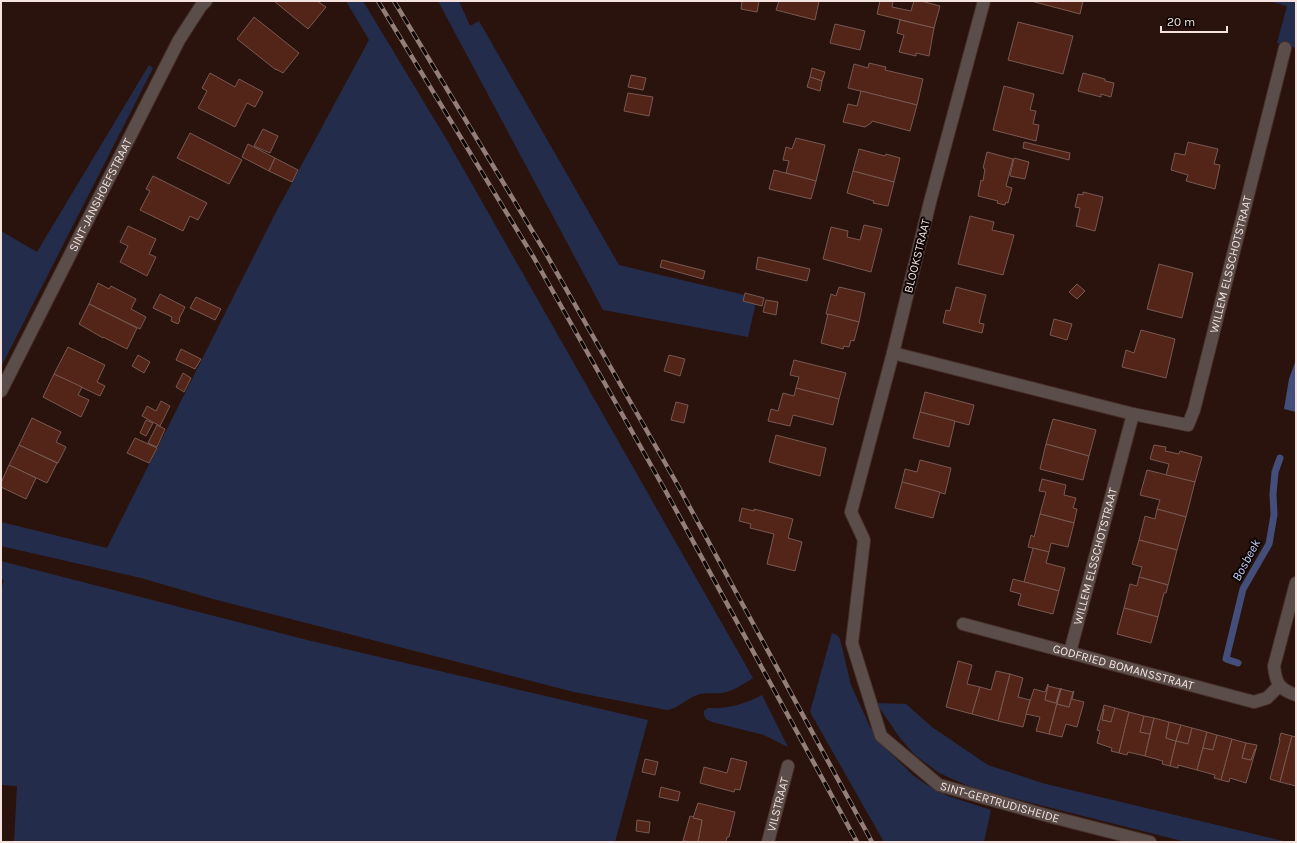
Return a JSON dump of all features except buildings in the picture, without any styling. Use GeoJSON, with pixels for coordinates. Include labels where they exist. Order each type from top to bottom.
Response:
{"type":"FeatureCollection","features":[{"type":"Feature","properties":{"kind":"street","name":"SINT-JANSHOEFSTRAAT"},"geometry":{"type":"LineString","coordinates":[[1,391],[179,40],[201,6],[206,1]]}},
{"type":"Feature","properties":{"kind":"street","name":"BLOOKSTRAAT"},"geometry":{"type":"LineString","coordinates":[[851,512],[893,353],[930,202],[984,1]]}},
{"type":"Feature","properties":{"kind":"street","name":"WILLEM ELSSCHOTSTRAAT"},"geometry":{"type":"LineString","coordinates":[[893,353],[1133,414],[1188,425],[1194,410],[1285,48]]}},
{"type":"Feature","properties":{"kind":"street","name":"WILLEM ELSSCHOTSTRAAT"},"geometry":{"type":"LineString","coordinates":[[1070,652],[1133,414]]}},
{"type":"Feature","properties":{"kind":"street","name":"SINT-GERTRUDISHEIDE"},"geometry":{"type":"LineString","coordinates":[[851,512],[864,540],[852,643],[881,736],[939,785],[1049,816],[1150,842]]}},
{"type":"Feature","properties":{"kind":"street"},"geometry":{"type":"LineString","coordinates":[[1296,583],[1274,666],[1275,675],[1279,686],[1285,691],[1296,695]]}},
{"type":"Feature","properties":{"kind":"street","name":"GODFRIED BOMANSSTRAAT"},"geometry":{"type":"LineString","coordinates":[[963,624],[1254,702],[1267,698],[1279,686]]}},
{"type":"Feature","properties":{"kind":"street","name":"VILSTRAAT"},"geometry":{"type":"LineString","coordinates":[[768,842],[788,766]]}},
{"type":"Feature","properties":{"kind":"shaded area"},"geometry":{"type":"Polygon","coordinates":[[[346,1],[363,1],[448,142],[753,678],[742,685],[722,693],[697,695],[667,710],[574,692],[213,599],[141,578],[1,546],[1,522],[107,548],[275,214],[369,40],[346,1]]]}},
{"type":"Feature","properties":{"kind":"shaded area"},"geometry":{"type":"Polygon","coordinates":[[[438,1],[459,1],[470,26],[479,21],[619,265],[757,298],[748,337],[603,310],[438,1]]]}},
{"type":"Feature","properties":{"kind":"shaded area"},"geometry":{"type":"Polygon","coordinates":[[[1269,1],[1296,1],[1296,48],[1277,43],[1287,6],[1269,1]]]}},
{"type":"Feature","properties":{"kind":"shaded area"},"geometry":{"type":"Polygon","coordinates":[[[149,65],[153,68],[1,367],[1,231],[37,252],[149,65]]]}},
{"type":"Feature","properties":{"kind":"shaded area"},"geometry":{"type":"Polygon","coordinates":[[[1296,360],[1296,412],[1284,409],[1289,379],[1296,360]]]}},
{"type":"Feature","properties":{"kind":"shaded area"},"geometry":{"type":"Polygon","coordinates":[[[1,561],[307,640],[648,720],[615,842],[14,842],[17,786],[1,785],[1,590],[4,580],[1,579],[1,561]]]}},
{"type":"Feature","properties":{"kind":"shaded area"},"geometry":{"type":"Polygon","coordinates":[[[832,633],[837,635],[840,639],[851,685],[870,727],[883,746],[914,776],[927,785],[948,796],[991,810],[984,842],[884,842],[810,712],[832,633]]]}},
{"type":"Feature","properties":{"kind":"shaded area"},"geometry":{"type":"Polygon","coordinates":[[[762,695],[788,747],[764,735],[712,722],[706,719],[704,715],[704,711],[708,708],[722,708],[736,705],[762,695]]]}},
{"type":"Feature","properties":{"kind":"shaded area"},"geometry":{"type":"Polygon","coordinates":[[[876,703],[906,704],[932,727],[988,765],[1042,783],[1288,842],[1186,842],[973,788],[939,773],[915,755],[900,738],[876,703]]]}},
{"type":"Feature","properties":{"kind":"waterway","name":"Bosbeek"},"geometry":{"type":"LineString","coordinates":[[1238,663],[1226,659],[1243,589],[1269,544],[1274,515],[1273,494],[1275,472],[1280,458]]}},
{"type":"Feature","properties":{"kind":"railway"},"geometry":{"type":"LineString","coordinates":[[378,1],[534,258],[665,490],[857,842]]}},
{"type":"Feature","properties":{"kind":"railway"},"geometry":{"type":"LineString","coordinates":[[394,1],[545,252],[676,482],[872,842]]}}]}
